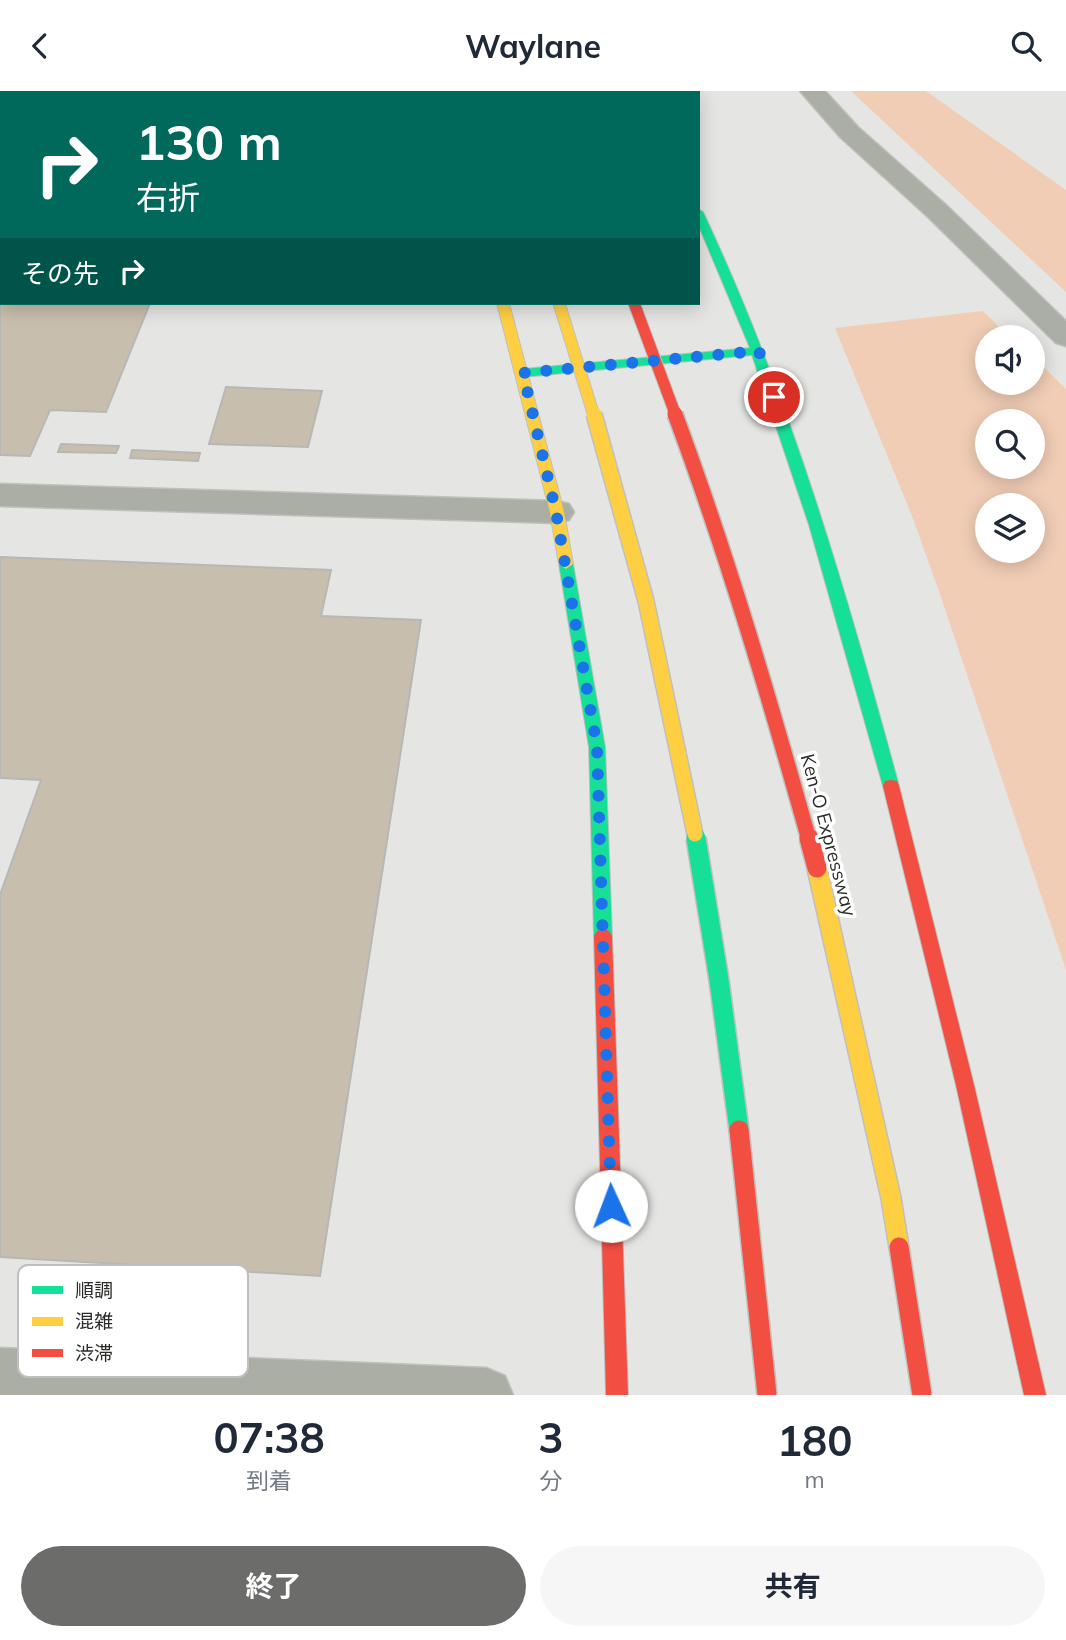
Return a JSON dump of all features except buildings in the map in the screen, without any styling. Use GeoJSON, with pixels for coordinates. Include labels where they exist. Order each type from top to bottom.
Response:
{"type":"FeatureCollection","features":[{"type":"Feature","properties":{"kind":"main road"},"geometry":{"type":"LineString","coordinates":[[700,216],[719,251],[759,351],[861,674],[972,1111],[1035,1395]]}},
{"type":"Feature","properties":{"kind":"main road"},"geometry":{"type":"LineString","coordinates":[[504,305],[523,373],[556,512],[597,747],[617,1395]]}},
{"type":"Feature","properties":{"kind":"main road"},"geometry":{"type":"LineString","coordinates":[[560,305],[618,496],[664,676],[706,891],[750,1202],[767,1395]]}},
{"type":"Feature","properties":{"kind":"main road","name":"Ken-O Expressway"},"geometry":{"type":"LineString","coordinates":[[635,305],[703,489],[741,606],[824,892],[891,1198],[922,1395]]}},
{"type":"Feature","properties":{"kind":"main road"},"geometry":{"type":"LineString","coordinates":[[523,373],[759,351]]}},
{"type":"Feature","properties":{"kind":"street"},"geometry":{"type":"LineString","coordinates":[[812,91],[849,132],[937,211],[1066,337]]}},
{"type":"Feature","properties":{"kind":"street"},"geometry":{"type":"LineString","coordinates":[[0,495],[556,512]]}},
{"type":"Feature","properties":{"kind":"street"},"geometry":{"type":"LineString","coordinates":[[0,1374],[18,1375]]}},
{"type":"Feature","properties":{"kind":"street"},"geometry":{"type":"LineString","coordinates":[[69,1377],[486,1395]]}},
{"type":"Feature","properties":{"kind":"shaded area"},"geometry":{"type":"Polygon","coordinates":[[[851,91],[926,91],[1066,190],[1066,292],[851,91]]]}},
{"type":"Feature","properties":{"kind":"shaded area"},"geometry":{"type":"Polygon","coordinates":[[[983,311],[997,325],[975,325],[975,395],[1045,395],[1045,369],[1066,389],[1066,970],[940,594],[912,516],[835,328],[983,311]]]}},
{"type":"Feature","properties":{"kind":"traffic: fast"},"geometry":{"type":"LineString","coordinates":[[700,216],[748,327],[790,445],[845,622],[891,786]]}},
{"type":"Feature","properties":{"kind":"traffic: fast"},"geometry":{"type":"LineString","coordinates":[[523,373],[759,351]]}},
{"type":"Feature","properties":{"kind":"traffic: fast"},"geometry":{"type":"LineString","coordinates":[[566,564],[597,747],[603,936]]}},
{"type":"Feature","properties":{"kind":"traffic: fast"},"geometry":{"type":"LineString","coordinates":[[695,834],[719,980],[739,1130]]}},
{"type":"Feature","properties":{"kind":"traffic: slow"},"geometry":{"type":"LineString","coordinates":[[504,305],[557,512],[566,564]]}},
{"type":"Feature","properties":{"kind":"traffic: slow"},"geometry":{"type":"LineString","coordinates":[[560,305],[638,568],[662,667],[695,834]]}},
{"type":"Feature","properties":{"kind":"traffic: slow"},"geometry":{"type":"LineString","coordinates":[[817,868],[891,1198],[899,1247]]}},
{"type":"Feature","properties":{"kind":"traffic: jam"},"geometry":{"type":"LineString","coordinates":[[635,305],[703,489],[762,672],[817,868]]}},
{"type":"Feature","properties":{"kind":"traffic: jam"},"geometry":{"type":"LineString","coordinates":[[891,786],[965,1085],[1035,1395]]}},
{"type":"Feature","properties":{"kind":"traffic: jam"},"geometry":{"type":"LineString","coordinates":[[603,936],[617,1395]]}},
{"type":"Feature","properties":{"kind":"traffic: jam"},"geometry":{"type":"LineString","coordinates":[[739,1130],[767,1395]]}},
{"type":"Feature","properties":{"kind":"traffic: jam"},"geometry":{"type":"LineString","coordinates":[[899,1247],[922,1395]]}},
{"type":"Feature","properties":{"kind":"route"},"geometry":{"type":"LineString","coordinates":[[611,1206],[597,747],[556,512],[523,373],[759,351],[774,397]]}}]}
